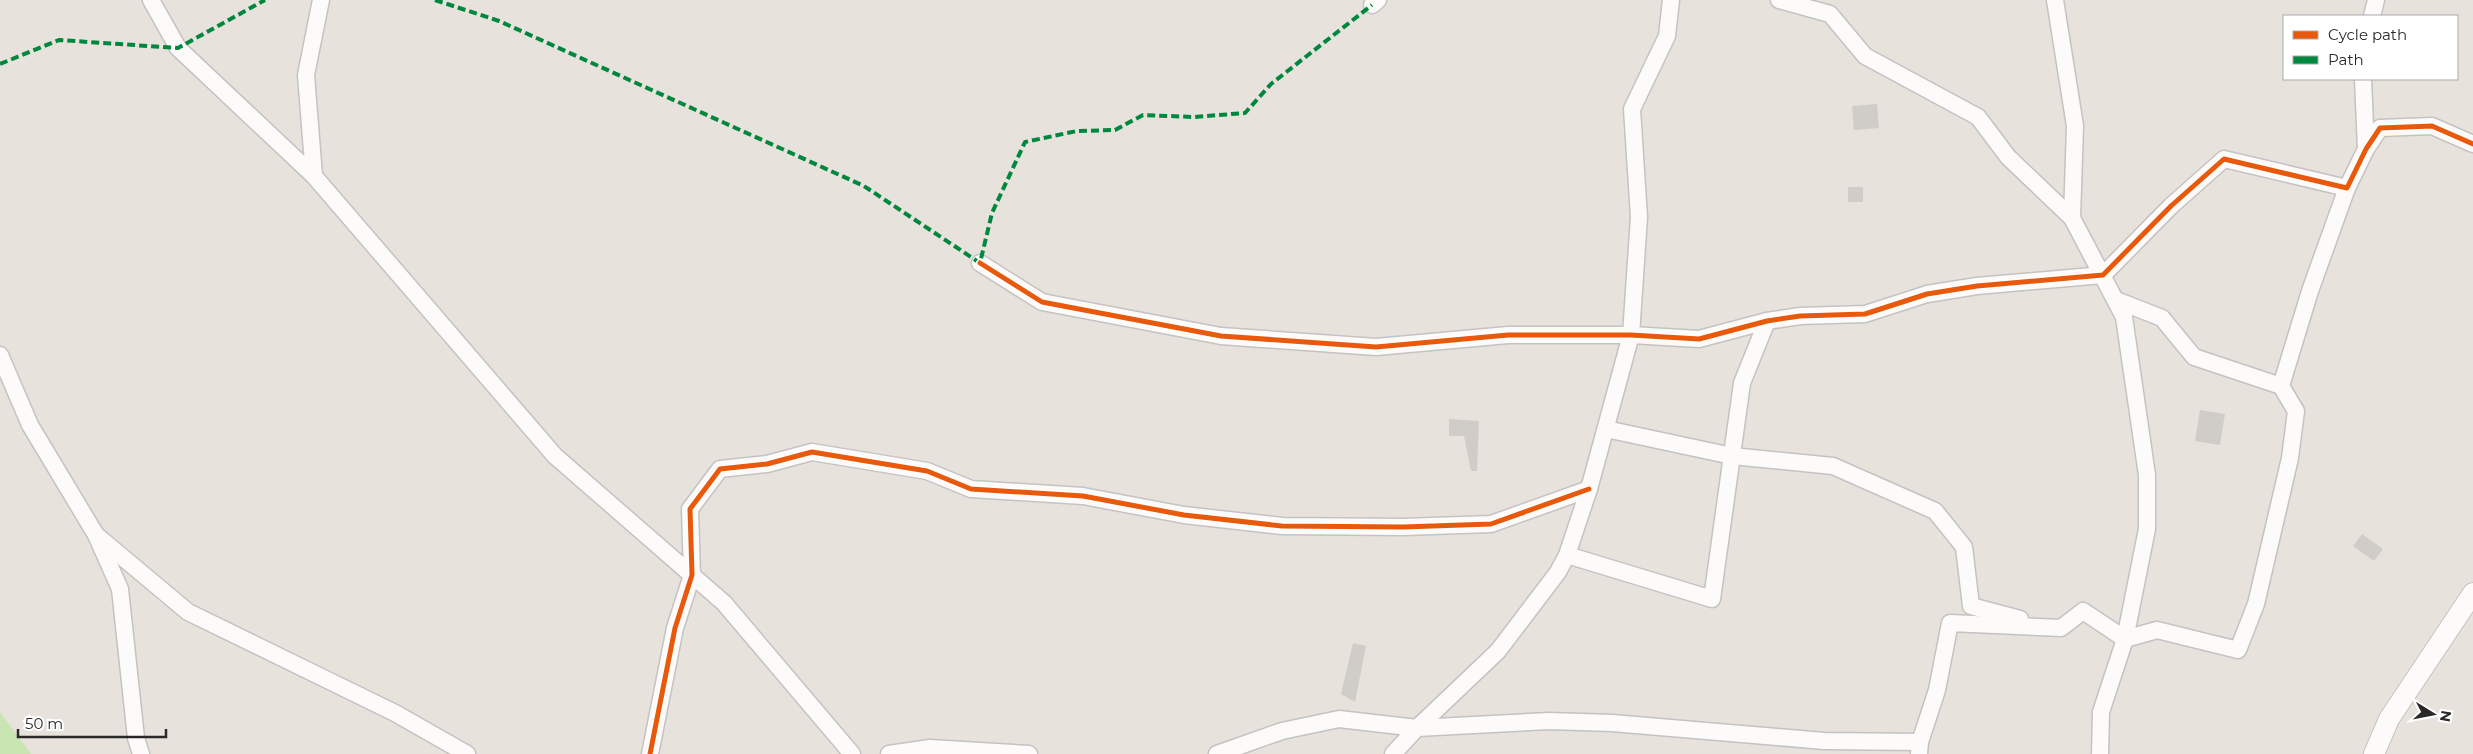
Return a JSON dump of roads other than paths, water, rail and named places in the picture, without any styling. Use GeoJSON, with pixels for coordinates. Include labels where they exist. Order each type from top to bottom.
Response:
{"type":"FeatureCollection","features":[{"type":"Feature","properties":{"kind":"street"},"geometry":{"type":"LineString","coordinates":[[151,0],[178,48],[314,176],[555,456],[724,603],[852,754]]}},
{"type":"Feature","properties":{"kind":"street"},"geometry":{"type":"LineString","coordinates":[[314,176],[306,75],[321,0]]}},
{"type":"Feature","properties":{"kind":"street"},"geometry":{"type":"LineString","coordinates":[[1393,754],[1416,728],[1498,651],[1558,572],[1567,555],[1589,489],[1631,335],[1639,217],[1632,108],[1667,36],[1670,0]]}},
{"type":"Feature","properties":{"kind":"street"},"geometry":{"type":"LineString","coordinates":[[1779,0],[1830,14],[1866,56],[1978,117],[2008,157],[2072,218],[2124,318],[2147,475],[2147,528],[2125,639],[2101,712],[2100,754]]}},
{"type":"Feature","properties":{"kind":"street"},"geometry":{"type":"LineString","coordinates":[[2055,0],[2076,126],[2072,218]]}},
{"type":"Feature","properties":{"kind":"street"},"geometry":{"type":"LineString","coordinates":[[2372,15],[2376,0]]}},
{"type":"Feature","properties":{"kind":"street"},"geometry":{"type":"LineString","coordinates":[[2363,80],[2366,149]]}},
{"type":"Feature","properties":{"kind":"street"},"geometry":{"type":"LineString","coordinates":[[2281,386],[2310,291],[2347,188],[2366,149],[2380,128],[2432,126],[2473,144]]}},
{"type":"Feature","properties":{"kind":"street"},"geometry":{"type":"LineString","coordinates":[[980,263],[1042,302],[1221,336],[1376,347],[1508,335],[1631,335],[1699,339],[1767,321],[1800,316],[1865,314],[1927,294],[1977,286],[2103,275],[2170,206],[2224,158],[2347,188]]}},
{"type":"Feature","properties":{"kind":"street"},"geometry":{"type":"LineString","coordinates":[[1217,754],[1282,731],[1339,719],[1416,728],[1549,721],[1612,723],[1919,748],[1937,690],[1950,623],[2061,628],[2083,611],[2125,639],[2157,630],[2238,650],[2256,604],[2290,458],[2296,411],[2281,386],[2194,357],[2162,318],[2116,300]]}},
{"type":"Feature","properties":{"kind":"street"},"geometry":{"type":"LineString","coordinates":[[1567,555],[1712,600],[1742,383],[1767,321]]}},
{"type":"Feature","properties":{"kind":"street"},"geometry":{"type":"LineString","coordinates":[[0,355],[30,425],[96,535],[120,588],[136,738],[141,754]]}},
{"type":"Feature","properties":{"kind":"street"},"geometry":{"type":"LineString","coordinates":[[1606,429],[1732,456],[1832,466],[1935,511],[1964,547],[1971,606],[2008,617],[2061,628]]}},
{"type":"Feature","properties":{"kind":"street"},"geometry":{"type":"LineString","coordinates":[[650,754],[674,628],[692,575],[690,509],[720,469],[767,464],[812,452],[927,471],[971,489],[1083,496],[1184,515],[1282,526],[1402,527],[1491,524],[1589,489]]}},
{"type":"Feature","properties":{"kind":"street"},"geometry":{"type":"LineString","coordinates":[[96,535],[188,612],[395,713],[467,754]]}},
{"type":"Feature","properties":{"kind":"street"},"geometry":{"type":"LineString","coordinates":[[2374,754],[2389,719],[2473,593]]}},
{"type":"Feature","properties":{"kind":"street"},"geometry":{"type":"LineString","coordinates":[[889,754],[930,748],[1029,754]]}}]}
